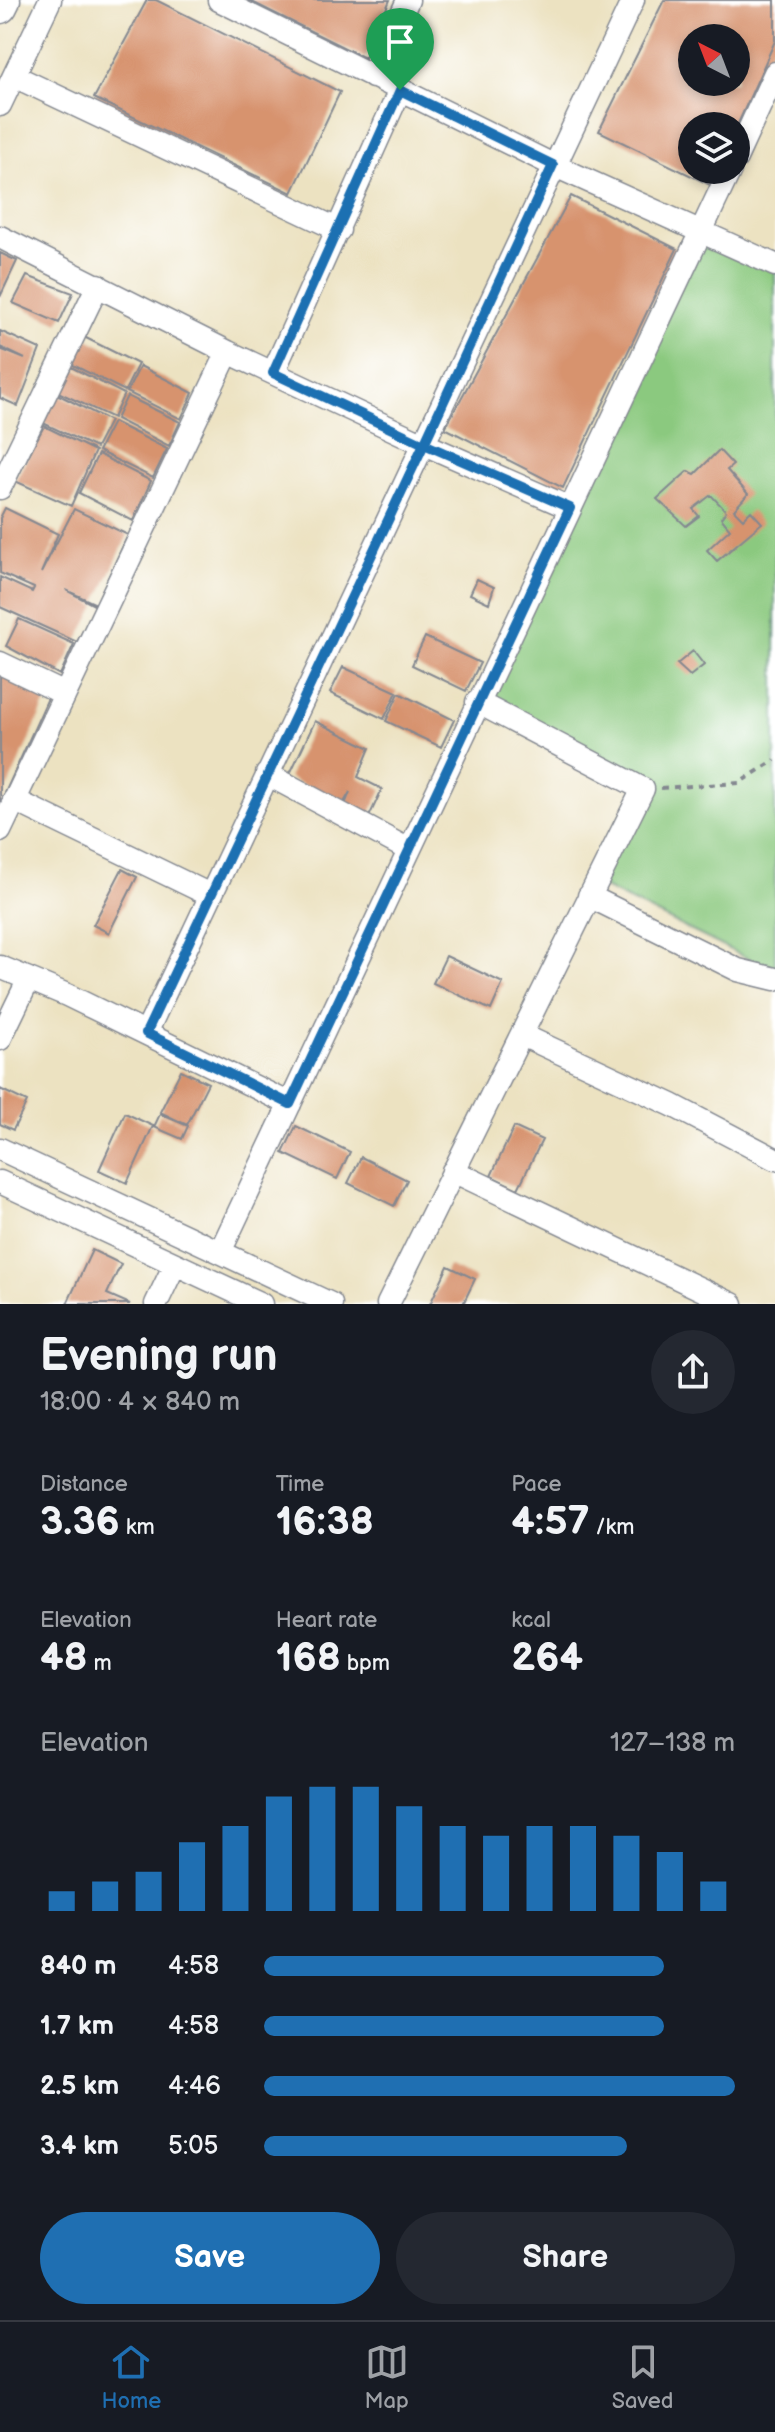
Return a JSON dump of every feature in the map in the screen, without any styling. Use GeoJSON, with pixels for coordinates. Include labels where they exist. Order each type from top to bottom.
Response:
{"type":"FeatureCollection","features":[{"type":"Feature","properties":{"kind":"main road"},"geometry":{"type":"LineString","coordinates":[[0,6],[3,0]]}},
{"type":"Feature","properties":{"kind":"street"},"geometry":{"type":"LineString","coordinates":[[0,105],[50,0]]}},
{"type":"Feature","properties":{"kind":"street"},"geometry":{"type":"LineString","coordinates":[[373,77],[408,0]]}},
{"type":"Feature","properties":{"kind":"street"},"geometry":{"type":"LineString","coordinates":[[146,1033],[633,0]]}},
{"type":"Feature","properties":{"kind":"street"},"geometry":{"type":"LineString","coordinates":[[228,2],[553,165],[775,265]]}},
{"type":"Feature","properties":{"kind":"street"},"geometry":{"type":"LineString","coordinates":[[750,127],[775,73]]}},
{"type":"Feature","properties":{"kind":"street"},"geometry":{"type":"LineString","coordinates":[[14,76],[339,230]]}},
{"type":"Feature","properties":{"kind":"street"},"geometry":{"type":"LineString","coordinates":[[273,373],[400,90]]}},
{"type":"Feature","properties":{"kind":"street"},"geometry":{"type":"LineString","coordinates":[[220,1252],[724,184]]}},
{"type":"Feature","properties":{"kind":"street"},"geometry":{"type":"LineString","coordinates":[[0,237],[228,352],[570,508]]}},
{"type":"Feature","properties":{"kind":"street"},"geometry":{"type":"LineString","coordinates":[[0,488],[98,285]]}},
{"type":"Feature","properties":{"kind":"street"},"geometry":{"type":"LineString","coordinates":[[0,831],[228,352]]}},
{"type":"Feature","properties":{"kind":"street"},"geometry":{"type":"LineString","coordinates":[[0,663],[65,694]]}},
{"type":"Feature","properties":{"kind":"street"},"geometry":{"type":"LineString","coordinates":[[388,1304],[643,789],[477,702]]}},
{"type":"Feature","properties":{"kind":"street"},"geometry":{"type":"LineString","coordinates":[[267,774],[409,850]]}},
{"type":"Feature","properties":{"kind":"street"},"geometry":{"type":"LineString","coordinates":[[14,800],[210,895]]}},
{"type":"Feature","properties":{"kind":"street"},"geometry":{"type":"LineString","coordinates":[[589,896],[738,970],[775,979]]}},
{"type":"Feature","properties":{"kind":"street"},"geometry":{"type":"LineString","coordinates":[[0,967],[67,995],[290,1104]]}},
{"type":"Feature","properties":{"kind":"street"},"geometry":{"type":"LineString","coordinates":[[0,1039],[28,981]]}},
{"type":"Feature","properties":{"kind":"street"},"geometry":{"type":"LineString","coordinates":[[522,1035],[672,1105],[775,1159]]}},
{"type":"Feature","properties":{"kind":"street"},"geometry":{"type":"LineString","coordinates":[[0,1149],[331,1304]]}},
{"type":"Feature","properties":{"kind":"street"},"geometry":{"type":"LineString","coordinates":[[453,1171],[732,1304]]}},
{"type":"Feature","properties":{"kind":"street"},"geometry":{"type":"LineString","coordinates":[[0,1182],[261,1304]]}},
{"type":"Feature","properties":{"kind":"street"},"geometry":{"type":"LineString","coordinates":[[156,1304],[175,1264]]}},
{"type":"Feature","properties":{"kind":"path"},"geometry":{"type":"LineString","coordinates":[[643,789],[739,783],[775,760]]}},
{"type":"Feature","properties":{"kind":"green space"},"geometry":{"type":"Polygon","coordinates":[[[701,233],[775,265],[775,972],[596,884],[642,789],[477,702],[701,233]]]}},
{"type":"Feature","properties":{"kind":"building"},"geometry":{"type":"Polygon","coordinates":[[[147,0],[156,0],[340,92],[292,193],[94,98],[147,0]]]}},
{"type":"Feature","properties":{"kind":"building"},"geometry":{"type":"Polygon","coordinates":[[[248,0],[390,0],[365,58],[248,0]]]}},
{"type":"Feature","properties":{"kind":"building"},"geometry":{"type":"Polygon","coordinates":[[[664,0],[775,0],[775,41],[743,112],[678,112],[678,169],[599,131],[664,0]]]}},
{"type":"Feature","properties":{"kind":"building"},"geometry":{"type":"Polygon","coordinates":[[[571,196],[677,249],[563,488],[445,428],[571,196]]]}},
{"type":"Feature","properties":{"kind":"building"},"geometry":{"type":"Polygon","coordinates":[[[0,253],[17,261],[0,297],[0,253]]]}},
{"type":"Feature","properties":{"kind":"building"},"geometry":{"type":"Polygon","coordinates":[[[27,276],[73,293],[59,323],[13,303],[27,276]]]}},
{"type":"Feature","properties":{"kind":"building"},"geometry":{"type":"Polygon","coordinates":[[[0,331],[40,349],[18,406],[0,398],[0,349],[25,359],[0,347],[0,331]]]}},
{"type":"Feature","properties":{"kind":"building"},"geometry":{"type":"Polygon","coordinates":[[[84,337],[138,364],[125,391],[71,364],[84,337]]]}},
{"type":"Feature","properties":{"kind":"building"},"geometry":{"type":"Polygon","coordinates":[[[140,366],[193,393],[181,419],[127,392],[140,366]]]}},
{"type":"Feature","properties":{"kind":"building"},"geometry":{"type":"Polygon","coordinates":[[[71,367],[124,394],[113,418],[58,392],[71,367]]]}},
{"type":"Feature","properties":{"kind":"building"},"geometry":{"type":"Polygon","coordinates":[[[57,394],[110,421],[96,448],[43,423],[57,394]]]}},
{"type":"Feature","properties":{"kind":"building"},"geometry":{"type":"Polygon","coordinates":[[[127,396],[180,422],[169,446],[116,419],[127,396]]]}},
{"type":"Feature","properties":{"kind":"building"},"geometry":{"type":"Polygon","coordinates":[[[113,422],[167,449],[153,478],[98,451],[113,422]]]}},
{"type":"Feature","properties":{"kind":"building"},"geometry":{"type":"Polygon","coordinates":[[[44,426],[95,451],[71,506],[15,481],[44,426]]]}},
{"type":"Feature","properties":{"kind":"building"},"geometry":{"type":"Polygon","coordinates":[[[719,450],[733,465],[727,470],[748,494],[734,510],[743,519],[751,511],[762,523],[717,561],[707,550],[730,529],[721,518],[726,511],[711,495],[693,509],[699,516],[686,526],[657,499],[688,471],[695,474],[719,450]]]}},
{"type":"Feature","properties":{"kind":"building"},"geometry":{"type":"Polygon","coordinates":[[[98,454],[151,481],[133,521],[79,493],[98,454]]]}},
{"type":"Feature","properties":{"kind":"building"},"geometry":{"type":"Polygon","coordinates":[[[5,508],[58,534],[41,573],[74,509],[128,535],[96,604],[66,590],[96,606],[77,642],[0,607],[0,577],[32,592],[34,588],[0,573],[0,518],[5,508]]]}},
{"type":"Feature","properties":{"kind":"building"},"geometry":{"type":"Polygon","coordinates":[[[477,579],[494,587],[489,603],[470,594],[477,579]]]}},
{"type":"Feature","properties":{"kind":"building"},"geometry":{"type":"Polygon","coordinates":[[[19,619],[74,644],[60,675],[6,646],[19,619]]]}},
{"type":"Feature","properties":{"kind":"building"},"geometry":{"type":"Polygon","coordinates":[[[425,637],[480,663],[466,691],[412,665],[425,637]]]}},
{"type":"Feature","properties":{"kind":"building"},"geometry":{"type":"Polygon","coordinates":[[[693,651],[704,665],[690,676],[677,664],[693,651]]]}},
{"type":"Feature","properties":{"kind":"building"},"geometry":{"type":"Polygon","coordinates":[[[343,667],[397,692],[384,719],[330,693],[343,667]]]}},
{"type":"Feature","properties":{"kind":"building"},"geometry":{"type":"Polygon","coordinates":[[[0,674],[48,698],[0,804],[0,674]]]}},
{"type":"Feature","properties":{"kind":"building"},"geometry":{"type":"Polygon","coordinates":[[[399,693],[454,720],[441,747],[386,721],[399,693]]]}},
{"type":"Feature","properties":{"kind":"building"},"geometry":{"type":"Polygon","coordinates":[[[315,721],[370,748],[358,777],[382,789],[369,817],[345,805],[350,792],[343,804],[288,778],[315,721]]]}},
{"type":"Feature","properties":{"kind":"building"},"geometry":{"type":"Polygon","coordinates":[[[122,869],[137,877],[109,933],[93,925],[122,869]]]}},
{"type":"Feature","properties":{"kind":"building"},"geometry":{"type":"Polygon","coordinates":[[[446,956],[503,983],[491,1010],[433,983],[446,956]]]}},
{"type":"Feature","properties":{"kind":"building"},"geometry":{"type":"Polygon","coordinates":[[[181,1070],[208,1083],[187,1125],[160,1112],[181,1070]]]}},
{"type":"Feature","properties":{"kind":"building"},"geometry":{"type":"Polygon","coordinates":[[[0,1089],[27,1102],[13,1130],[0,1124],[0,1089]]]}},
{"type":"Feature","properties":{"kind":"building"},"geometry":{"type":"Polygon","coordinates":[[[125,1113],[153,1126],[127,1183],[99,1170],[125,1113]]]}},
{"type":"Feature","properties":{"kind":"building"},"geometry":{"type":"Polygon","coordinates":[[[160,1114],[188,1126],[182,1139],[154,1127],[160,1114]]]}},
{"type":"Feature","properties":{"kind":"building"},"geometry":{"type":"Polygon","coordinates":[[[296,1126],[350,1152],[337,1179],[283,1153],[296,1126]]]}},
{"type":"Feature","properties":{"kind":"building"},"geometry":{"type":"Polygon","coordinates":[[[514,1127],[542,1140],[518,1189],[491,1176],[514,1127]]]}},
{"type":"Feature","properties":{"kind":"building"},"geometry":{"type":"Polygon","coordinates":[[[361,1157],[407,1180],[394,1206],[348,1183],[361,1157]]]}},
{"type":"Feature","properties":{"kind":"building"},"geometry":{"type":"Polygon","coordinates":[[[92,1250],[121,1264],[107,1294],[130,1304],[67,1304],[92,1250]]]}},
{"type":"Feature","properties":{"kind":"building"},"geometry":{"type":"Polygon","coordinates":[[[448,1266],[475,1279],[463,1304],[430,1304],[448,1266]]]}},
{"type":"Feature","properties":{"kind":"route"},"geometry":{"type":"LineString","coordinates":[[400,90],[273,373],[424,444],[146,1033],[290,1104],[570,508],[424,444],[553,165],[400,90]]}}]}
